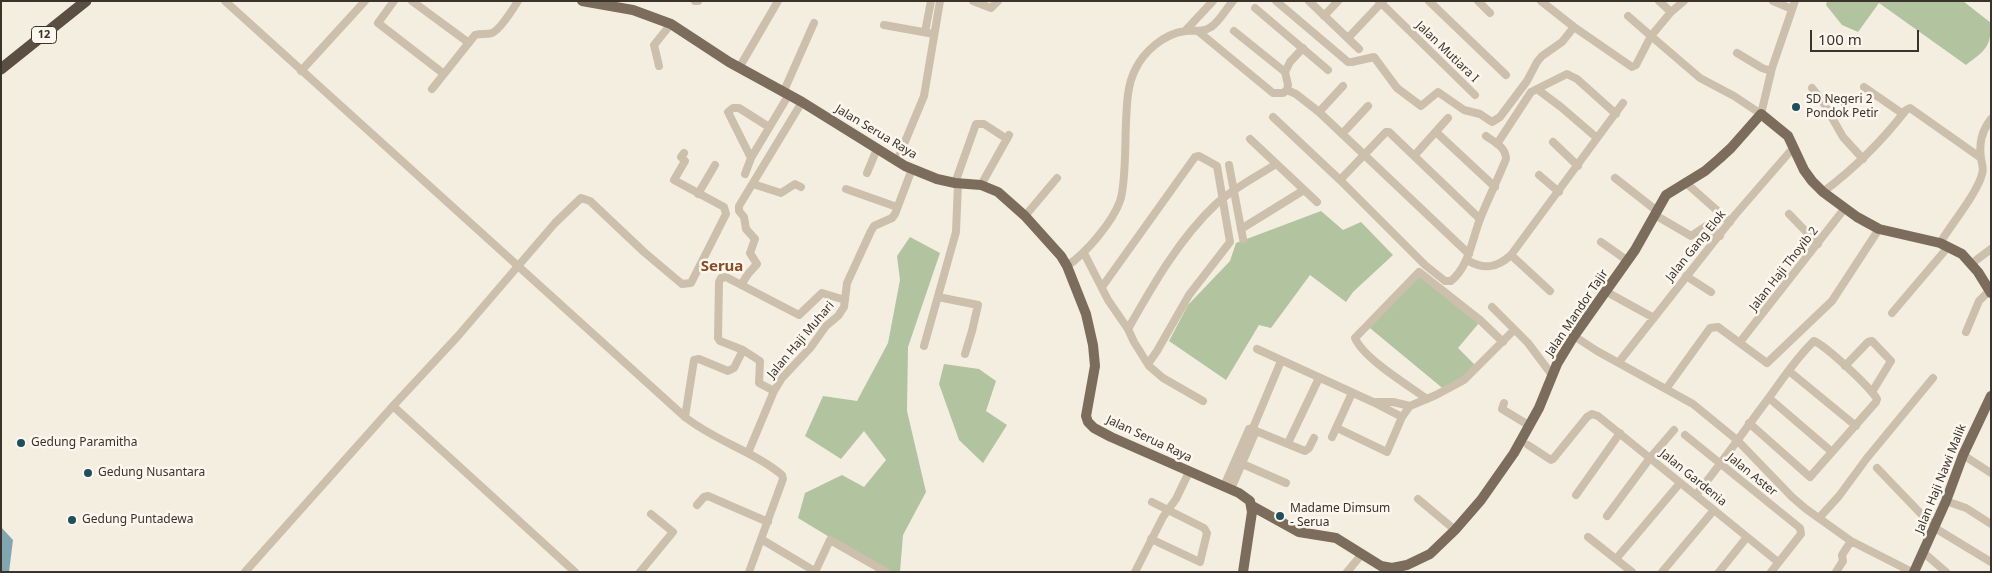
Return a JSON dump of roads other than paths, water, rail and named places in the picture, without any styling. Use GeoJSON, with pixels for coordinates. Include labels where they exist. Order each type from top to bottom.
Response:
{"type":"FeatureCollection","features":[{"type":"Feature","properties":{"kind":"highway","name":"12"},"geometry":{"type":"LineString","coordinates":[[1,60],[75,1]]}},
{"type":"Feature","properties":{"kind":"highway","name":"12"},"geometry":{"type":"LineString","coordinates":[[1,69],[86,1]]}},
{"type":"Feature","properties":{"kind":"main road","name":"Jalan Serua Raya"},"geometry":{"type":"LineString","coordinates":[[582,1],[615,4],[671,24],[739,68],[802,102],[912,169],[937,179],[981,185],[998,192],[1050,242],[1067,266],[1086,314],[1094,345],[1095,366],[1087,410],[1088,422],[1094,428],[1111,437],[1245,496],[1252,506]]}},
{"type":"Feature","properties":{"kind":"main road"},"geometry":{"type":"LineString","coordinates":[[1761,114],[1788,136],[1804,170],[1823,192],[1879,229],[1944,245],[1962,254],[1990,292]]}},
{"type":"Feature","properties":{"kind":"main road","name":"Jalan Mandor Tajir"},"geometry":{"type":"LineString","coordinates":[[1252,506],[1291,529],[1336,538],[1381,566],[1407,568],[1430,554],[1455,530],[1486,494],[1514,453],[1540,408],[1552,375],[1574,336],[1628,260],[1666,195],[1705,171],[1731,148],[1761,114]]}},
{"type":"Feature","properties":{"kind":"main road","name":"Jalan Haji Nawi Malik"},"geometry":{"type":"LineString","coordinates":[[1913,572],[1924,553],[1962,455],[1991,396]]}},
{"type":"Feature","properties":{"kind":"main road"},"geometry":{"type":"LineString","coordinates":[[1243,572],[1252,506]]}},
{"type":"Feature","properties":{"kind":"street"},"geometry":{"type":"LineString","coordinates":[[225,1],[685,417],[704,430],[748,453],[778,472],[783,479],[748,572]]}},
{"type":"Feature","properties":{"kind":"street"},"geometry":{"type":"LineString","coordinates":[[301,71],[365,1]]}},
{"type":"Feature","properties":{"kind":"street"},"geometry":{"type":"LineString","coordinates":[[394,1],[378,23],[444,74]]}},
{"type":"Feature","properties":{"kind":"street"},"geometry":{"type":"LineString","coordinates":[[412,1],[469,44]]}},
{"type":"Feature","properties":{"kind":"street"},"geometry":{"type":"LineString","coordinates":[[432,88],[478,34],[490,34],[496,30],[518,1]]}},
{"type":"Feature","properties":{"kind":"street"},"geometry":{"type":"LineString","coordinates":[[739,68],[778,1]]}},
{"type":"Feature","properties":{"kind":"street"},"geometry":{"type":"LineString","coordinates":[[925,32],[931,1]]}},
{"type":"Feature","properties":{"kind":"street"},"geometry":{"type":"LineString","coordinates":[[897,161],[923,100],[940,1]]}},
{"type":"Feature","properties":{"kind":"street"},"geometry":{"type":"LineString","coordinates":[[973,1],[991,8],[998,1]]}},
{"type":"Feature","properties":{"kind":"street"},"geometry":{"type":"LineString","coordinates":[[1185,31],[1212,1]]}},
{"type":"Feature","properties":{"kind":"street"},"geometry":{"type":"LineString","coordinates":[[1067,266],[1084,253],[1106,224],[1120,201],[1127,105],[1130,86],[1136,68],[1152,48],[1174,34],[1185,31],[1200,32],[1211,27],[1233,1]]}},
{"type":"Feature","properties":{"kind":"street"},"geometry":{"type":"LineString","coordinates":[[1276,1],[1348,62],[1374,57],[1397,88],[1417,104],[1421,106],[1438,92],[1464,110],[1480,114],[1492,122],[1500,117],[1527,81],[1542,56],[1558,46],[1574,27]]}},
{"type":"Feature","properties":{"kind":"street"},"geometry":{"type":"LineString","coordinates":[[1309,1],[1359,49]]}},
{"type":"Feature","properties":{"kind":"street"},"geometry":{"type":"LineString","coordinates":[[1324,16],[1338,1]]}},
{"type":"Feature","properties":{"kind":"street"},"geometry":{"type":"LineString","coordinates":[[1429,1],[1506,75]]}},
{"type":"Feature","properties":{"kind":"street"},"geometry":{"type":"LineString","coordinates":[[1478,1],[1490,13]]}},
{"type":"Feature","properties":{"kind":"street"},"geometry":{"type":"LineString","coordinates":[[1541,1],[1574,27],[1632,67],[1636,65],[1651,36],[1671,12],[1684,1]]}},
{"type":"Feature","properties":{"kind":"street"},"geometry":{"type":"LineString","coordinates":[[1659,1],[1671,12]]}},
{"type":"Feature","properties":{"kind":"street"},"geometry":{"type":"LineString","coordinates":[[1773,1],[1793,5]]}},
{"type":"Feature","properties":{"kind":"street"},"geometry":{"type":"LineString","coordinates":[[1348,38],[1381,2]]}},
{"type":"Feature","properties":{"kind":"street","name":"Jalan Mutiara I"},"geometry":{"type":"LineString","coordinates":[[1381,2],[1475,95]]}},
{"type":"Feature","properties":{"kind":"street","name":"Jalan Mandor Tajir"},"geometry":{"type":"LineString","coordinates":[[1761,114],[1771,71],[1793,5]]}},
{"type":"Feature","properties":{"kind":"street"},"geometry":{"type":"LineString","coordinates":[[1255,8],[1328,70]]}},
{"type":"Feature","properties":{"kind":"street"},"geometry":{"type":"LineString","coordinates":[[1628,16],[1700,78],[1734,96],[1761,114]]}},
{"type":"Feature","properties":{"kind":"street"},"geometry":{"type":"LineString","coordinates":[[745,174],[751,158],[785,94],[814,23]]}},
{"type":"Feature","properties":{"kind":"street"},"geometry":{"type":"LineString","coordinates":[[659,66],[654,45],[671,24]]}},
{"type":"Feature","properties":{"kind":"street"},"geometry":{"type":"LineString","coordinates":[[884,25],[934,34]]}},
{"type":"Feature","properties":{"kind":"street"},"geometry":{"type":"LineString","coordinates":[[1234,31],[1285,72],[1288,85],[1287,90]]}},
{"type":"Feature","properties":{"kind":"street"},"geometry":{"type":"LineString","coordinates":[[1200,32],[1273,92],[1283,93],[1287,90]]}},
{"type":"Feature","properties":{"kind":"street"},"geometry":{"type":"LineString","coordinates":[[1285,72],[1290,62],[1303,48]]}},
{"type":"Feature","properties":{"kind":"street"},"geometry":{"type":"LineString","coordinates":[[1737,53],[1762,68],[1771,71]]}},
{"type":"Feature","properties":{"kind":"street"},"geometry":{"type":"LineString","coordinates":[[1497,144],[1531,92],[1565,75],[1573,76],[1616,114]]}},
{"type":"Feature","properties":{"kind":"street"},"geometry":{"type":"LineString","coordinates":[[1319,112],[1343,86]]}},
{"type":"Feature","properties":{"kind":"street"},"geometry":{"type":"LineString","coordinates":[[1864,87],[1903,114]]}},
{"type":"Feature","properties":{"kind":"street"},"geometry":{"type":"LineString","coordinates":[[1812,88],[1823,102],[1843,137],[1863,159]]}},
{"type":"Feature","properties":{"kind":"street"},"geometry":{"type":"LineString","coordinates":[[1537,89],[1561,106],[1598,138]]}},
{"type":"Feature","properties":{"kind":"street"},"geometry":{"type":"LineString","coordinates":[[1287,90],[1296,94],[1319,112],[1468,257],[1482,266],[1497,266],[1511,254],[1559,192],[1623,103]]}},
{"type":"Feature","properties":{"kind":"street"},"geometry":{"type":"LineString","coordinates":[[739,209],[802,102]]}},
{"type":"Feature","properties":{"kind":"street"},"geometry":{"type":"LineString","coordinates":[[1342,134],[1368,106]]}},
{"type":"Feature","properties":{"kind":"street"},"geometry":{"type":"LineString","coordinates":[[751,158],[728,112],[733,108],[739,108],[769,127]]}},
{"type":"Feature","properties":{"kind":"street"},"geometry":{"type":"LineString","coordinates":[[1823,192],[1863,159],[1910,108],[1981,158]]}},
{"type":"Feature","properties":{"kind":"street"},"geometry":{"type":"LineString","coordinates":[[1273,117],[1340,180],[1425,265],[1445,281],[1451,281],[1457,277],[1468,257],[1480,218],[1506,159],[1506,153],[1486,136]]}},
{"type":"Feature","properties":{"kind":"street"},"geometry":{"type":"LineString","coordinates":[[1414,156],[1448,118]]}},
{"type":"Feature","properties":{"kind":"street"},"geometry":{"type":"LineString","coordinates":[[1892,312],[1944,245],[1978,185],[1982,174],[1980,141],[1986,125],[1991,119]]}},
{"type":"Feature","properties":{"kind":"street"},"geometry":{"type":"LineString","coordinates":[[924,346],[956,232],[957,183],[976,124],[984,124],[1008,137],[981,185]]}},
{"type":"Feature","properties":{"kind":"street"},"geometry":{"type":"LineString","coordinates":[[1340,180],[1386,132],[1391,133],[1480,218]]}},
{"type":"Feature","properties":{"kind":"street"},"geometry":{"type":"LineString","coordinates":[[1436,132],[1495,187]]}},
{"type":"Feature","properties":{"kind":"street"},"geometry":{"type":"LineString","coordinates":[[1250,139],[1317,202]]}},
{"type":"Feature","properties":{"kind":"street"},"geometry":{"type":"LineString","coordinates":[[1553,142],[1578,166]]}},
{"type":"Feature","properties":{"kind":"street","name":"Jalan Gang Elok"},"geometry":{"type":"LineString","coordinates":[[1619,362],[1686,276],[1794,147]]}},
{"type":"Feature","properties":{"kind":"street"},"geometry":{"type":"LineString","coordinates":[[867,173],[877,149]]}},
{"type":"Feature","properties":{"kind":"street"},"geometry":{"type":"LineString","coordinates":[[245,572],[577,201],[585,198],[662,268],[682,284],[691,283],[726,214],[724,207],[674,180],[685,162],[681,157],[684,153]]}},
{"type":"Feature","properties":{"kind":"street"},"geometry":{"type":"LineString","coordinates":[[1102,287],[1195,157],[1199,156],[1217,166],[1240,228],[1242,239]]}},
{"type":"Feature","properties":{"kind":"street"},"geometry":{"type":"LineString","coordinates":[[1128,328],[1163,270],[1189,235],[1228,194],[1276,164]]}},
{"type":"Feature","properties":{"kind":"street"},"geometry":{"type":"LineString","coordinates":[[698,194],[715,165]]}},
{"type":"Feature","properties":{"kind":"street"},"geometry":{"type":"LineString","coordinates":[[1148,365],[1189,295],[1229,244],[1229,165]]}},
{"type":"Feature","properties":{"kind":"street","name":"Jalan Haji Muhari"},"geometry":{"type":"LineString","coordinates":[[748,453],[774,391],[787,372],[811,347],[826,326],[838,316],[846,300],[847,282],[871,231],[878,224],[892,218],[912,169]]}},
{"type":"Feature","properties":{"kind":"street"},"geometry":{"type":"LineString","coordinates":[[1539,175],[1559,192]]}},
{"type":"Feature","properties":{"kind":"street"},"geometry":{"type":"LineString","coordinates":[[1025,216],[1057,178]]}},
{"type":"Feature","properties":{"kind":"street"},"geometry":{"type":"LineString","coordinates":[[1615,178],[1656,213],[1691,236],[1706,226],[1720,236]]}},
{"type":"Feature","properties":{"kind":"street"},"geometry":{"type":"LineString","coordinates":[[1685,182],[1730,222]]}},
{"type":"Feature","properties":{"kind":"street"},"geometry":{"type":"LineString","coordinates":[[753,184],[781,193],[793,185],[801,187]]}},
{"type":"Feature","properties":{"kind":"street"},"geometry":{"type":"LineString","coordinates":[[846,189],[897,207]]}},
{"type":"Feature","properties":{"kind":"street"},"geometry":{"type":"LineString","coordinates":[[1240,228],[1304,190]]}},
{"type":"Feature","properties":{"kind":"street","name":"Jalan Haji Thoyib 2"},"geometry":{"type":"LineString","coordinates":[[1740,342],[1845,208]]}},
{"type":"Feature","properties":{"kind":"street"},"geometry":{"type":"LineString","coordinates":[[725,210],[739,209]]}},
{"type":"Feature","properties":{"kind":"street"},"geometry":{"type":"LineString","coordinates":[[739,209],[744,217],[746,229],[755,239],[750,253],[757,264],[748,274],[742,285]]}},
{"type":"Feature","properties":{"kind":"street"},"geometry":{"type":"LineString","coordinates":[[1789,214],[1818,244]]}},
{"type":"Feature","properties":{"kind":"street"},"geometry":{"type":"LineString","coordinates":[[1666,389],[1710,328],[1718,327],[1766,363],[1832,301],[1879,229]]}},
{"type":"Feature","properties":{"kind":"street"},"geometry":{"type":"LineString","coordinates":[[1601,242],[1628,260]]}},
{"type":"Feature","properties":{"kind":"street"},"geometry":{"type":"LineString","coordinates":[[1971,264],[1991,249]]}},
{"type":"Feature","properties":{"kind":"street"},"geometry":{"type":"LineString","coordinates":[[1084,253],[1108,300],[1128,328],[1148,365],[1157,373],[1202,401]]}},
{"type":"Feature","properties":{"kind":"street"},"geometry":{"type":"LineString","coordinates":[[1511,254],[1550,291]]}},
{"type":"Feature","properties":{"kind":"street"},"geometry":{"type":"LineString","coordinates":[[1427,399],[1369,357],[1356,338],[1419,272],[1480,320],[1503,342]]}},
{"type":"Feature","properties":{"kind":"street"},"geometry":{"type":"LineString","coordinates":[[1686,276],[1711,292]]}},
{"type":"Feature","properties":{"kind":"street"},"geometry":{"type":"LineString","coordinates":[[774,391],[761,384],[761,364],[743,350],[720,341],[718,338],[719,282],[721,278],[726,277],[799,315],[822,293],[846,300]]}},
{"type":"Feature","properties":{"kind":"street"},"geometry":{"type":"LineString","coordinates":[[1605,291],[1654,318]]}},
{"type":"Feature","properties":{"kind":"street"},"geometry":{"type":"LineString","coordinates":[[1966,332],[1979,301],[1990,292]]}},
{"type":"Feature","properties":{"kind":"street"},"geometry":{"type":"LineString","coordinates":[[938,297],[978,305],[965,354]]}},
{"type":"Feature","properties":{"kind":"street"},"geometry":{"type":"LineString","coordinates":[[1492,308],[1528,343],[1552,375]]}},
{"type":"Feature","properties":{"kind":"street"},"geometry":{"type":"LineString","coordinates":[[1336,428],[1386,452],[1402,417],[1410,406],[1454,387],[1464,380],[1514,330]]}},
{"type":"Feature","properties":{"kind":"street"},"geometry":{"type":"LineString","coordinates":[[1574,336],[1704,412],[1737,440],[1792,497],[1819,518],[1851,542],[1913,572]]}},
{"type":"Feature","properties":{"kind":"street"},"geometry":{"type":"LineString","coordinates":[[1845,366],[1868,342],[1872,341],[1891,361],[1872,392]]}},
{"type":"Feature","properties":{"kind":"street"},"geometry":{"type":"LineString","coordinates":[[1696,495],[1721,464],[1737,440],[1768,398],[1814,342],[1845,366],[1877,399],[1810,478],[1749,424]]}},
{"type":"Feature","properties":{"kind":"street"},"geometry":{"type":"LineString","coordinates":[[1257,348],[1402,417]]}},
{"type":"Feature","properties":{"kind":"street"},"geometry":{"type":"LineString","coordinates":[[685,417],[694,360],[699,359],[728,371],[734,368],[743,350]]}},
{"type":"Feature","properties":{"kind":"street"},"geometry":{"type":"LineString","coordinates":[[1227,487],[1254,430],[1282,361]]}},
{"type":"Feature","properties":{"kind":"street"},"geometry":{"type":"LineString","coordinates":[[1789,371],[1856,426]]}},
{"type":"Feature","properties":{"kind":"street"},"geometry":{"type":"LineString","coordinates":[[1288,443],[1319,378]]}},
{"type":"Feature","properties":{"kind":"street"},"geometry":{"type":"LineString","coordinates":[[1819,518],[1839,496],[1867,458],[1933,378]]}},
{"type":"Feature","properties":{"kind":"street"},"geometry":{"type":"LineString","coordinates":[[1332,437],[1352,393]]}},
{"type":"Feature","properties":{"kind":"street"},"geometry":{"type":"LineString","coordinates":[[1768,398],[1832,452]]}},
{"type":"Feature","properties":{"kind":"street"},"geometry":{"type":"LineString","coordinates":[[1373,402],[1393,402],[1410,406]]}},
{"type":"Feature","properties":{"kind":"street"},"geometry":{"type":"LineString","coordinates":[[1504,403],[1502,409],[1530,426]]}},
{"type":"Feature","properties":{"kind":"street"},"geometry":{"type":"LineString","coordinates":[[392,406],[574,572]]}},
{"type":"Feature","properties":{"kind":"street","name":"Jalan Gardenia"},"geometry":{"type":"LineString","coordinates":[[1528,445],[1552,460],[1587,417],[1592,414],[1620,433],[1778,562]]}},
{"type":"Feature","properties":{"kind":"street"},"geometry":{"type":"LineString","coordinates":[[1254,430],[1305,451],[1309,448],[1314,438]]}},
{"type":"Feature","properties":{"kind":"street"},"geometry":{"type":"LineString","coordinates":[[1607,516],[1650,458],[1674,430]]}},
{"type":"Feature","properties":{"kind":"street"},"geometry":{"type":"LineString","coordinates":[[1576,495],[1620,433]]}},
{"type":"Feature","properties":{"kind":"street","name":"Jalan Aster"},"geometry":{"type":"LineString","coordinates":[[1685,435],[1800,528],[1801,534],[1778,562]]}},
{"type":"Feature","properties":{"kind":"street"},"geometry":{"type":"LineString","coordinates":[[1962,455],[1991,473]]}},
{"type":"Feature","properties":{"kind":"street"},"geometry":{"type":"LineString","coordinates":[[1238,462],[1286,483]]}},
{"type":"Feature","properties":{"kind":"street"},"geometry":{"type":"LineString","coordinates":[[1877,468],[1924,517],[1991,562]]}},
{"type":"Feature","properties":{"kind":"street"},"geometry":{"type":"LineString","coordinates":[[1139,571],[1151,540],[1163,517],[1176,499],[1189,472]]}},
{"type":"Feature","properties":{"kind":"street"},"geometry":{"type":"LineString","coordinates":[[1616,559],[1680,483]]}},
{"type":"Feature","properties":{"kind":"street"},"geometry":{"type":"LineString","coordinates":[[697,505],[704,497],[708,496],[768,522]]}},
{"type":"Feature","properties":{"kind":"street"},"geometry":{"type":"LineString","coordinates":[[1418,499],[1455,530]]}},
{"type":"Feature","properties":{"kind":"street"},"geometry":{"type":"LineString","coordinates":[[1946,500],[1966,508],[1991,524]]}},
{"type":"Feature","properties":{"kind":"street"},"geometry":{"type":"LineString","coordinates":[[1151,540],[1200,562],[1207,533],[1204,528],[1152,502]]}},
{"type":"Feature","properties":{"kind":"street"},"geometry":{"type":"LineString","coordinates":[[1662,572],[1714,510]]}},
{"type":"Feature","properties":{"kind":"street"},"geometry":{"type":"LineString","coordinates":[[640,572],[674,532],[651,514]]}},
{"type":"Feature","properties":{"kind":"street"},"geometry":{"type":"LineString","coordinates":[[1588,537],[1632,572]]}},
{"type":"Feature","properties":{"kind":"street"},"geometry":{"type":"LineString","coordinates":[[1719,572],[1747,537]]}},
{"type":"Feature","properties":{"kind":"street"},"geometry":{"type":"LineString","coordinates":[[762,539],[815,572],[830,540],[886,572]]}},
{"type":"Feature","properties":{"kind":"street"},"geometry":{"type":"LineString","coordinates":[[1836,572],[1843,561],[1842,555],[1851,542]]}},
{"type":"Feature","properties":{"kind":"street"},"geometry":{"type":"LineString","coordinates":[[1924,553],[1946,572]]}},
{"type":"Feature","properties":{"kind":"street"},"geometry":{"type":"LineString","coordinates":[[1347,572],[1362,554]]}},
{"type":"Feature","properties":{"kind":"street"},"geometry":{"type":"LineString","coordinates":[[1771,572],[1778,562]]}},
{"type":"Feature","properties":{"kind":"water"},"geometry":{"type":"Polygon","coordinates":[[[1,527],[13,540],[9,572],[1,572],[1,527]]]}},
{"type":"Feature","properties":{"kind":"place","name":"SD Negeri 2 Pondok Petir"},"geometry":{"type":"Point","coordinates":[1796,107]}},
{"type":"Feature","properties":{"kind":"place","name":"Gedung Paramitha"},"geometry":{"type":"Point","coordinates":[21,443]}},
{"type":"Feature","properties":{"kind":"place","name":"Gedung Nusantara"},"geometry":{"type":"Point","coordinates":[88,473]}},
{"type":"Feature","properties":{"kind":"place","name":"Madame Dimsum - Serua"},"geometry":{"type":"Point","coordinates":[1280,516]}},
{"type":"Feature","properties":{"kind":"place","name":"Gedung Puntadewa"},"geometry":{"type":"Point","coordinates":[72,520]}},
{"type":"Feature","properties":{"kind":"district","name":"Serua"},"geometry":{"type":"Point","coordinates":[722,267]}}]}
